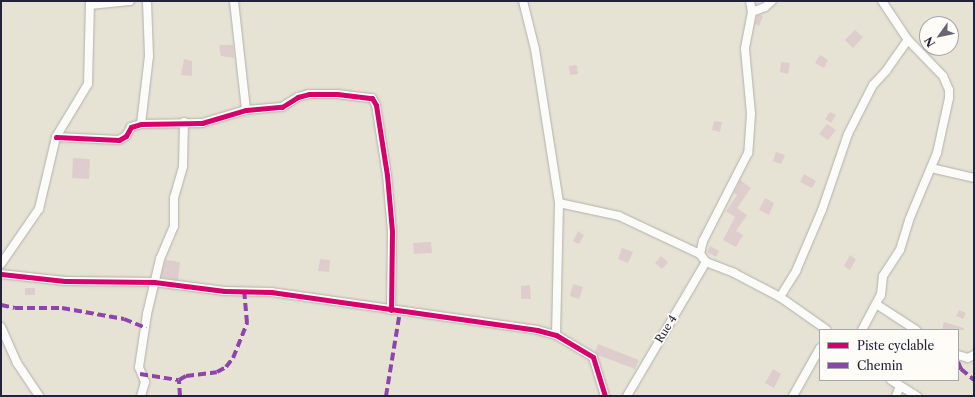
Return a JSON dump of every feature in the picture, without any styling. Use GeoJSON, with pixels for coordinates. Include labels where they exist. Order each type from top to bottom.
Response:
{"type":"FeatureCollection","features":[{"type":"Feature","properties":{"kind":"street"},"geometry":{"type":"LineString","coordinates":[[1,264],[39,209],[56,137],[88,84],[90,3],[130,1]]}},
{"type":"Feature","properties":{"kind":"street"},"geometry":{"type":"LineString","coordinates":[[141,124],[149,56],[147,1]]}},
{"type":"Feature","properties":{"kind":"street"},"geometry":{"type":"LineString","coordinates":[[234,1],[246,110]]}},
{"type":"Feature","properties":{"kind":"street"},"geometry":{"type":"LineString","coordinates":[[523,1],[535,50],[559,203],[556,334]]}},
{"type":"Feature","properties":{"kind":"street"},"geometry":{"type":"LineString","coordinates":[[700,254],[702,245],[748,153],[751,114],[745,49],[752,12],[750,1]]}},
{"type":"Feature","properties":{"kind":"street"},"geometry":{"type":"LineString","coordinates":[[752,12],[765,8],[772,1]]}},
{"type":"Feature","properties":{"kind":"street"},"geometry":{"type":"LineString","coordinates":[[863,329],[881,295],[883,276],[896,257],[937,153],[950,90],[937,69],[908,40],[882,1]]}},
{"type":"Feature","properties":{"kind":"street"},"geometry":{"type":"LineString","coordinates":[[780,297],[796,271],[822,210],[848,134],[872,85],[886,71],[908,40]]}},
{"type":"Feature","properties":{"kind":"street"},"geometry":{"type":"LineString","coordinates":[[56,137],[119,140],[126,136],[131,127],[141,124],[184,122],[202,123],[246,110],[278,108],[309,94],[337,94],[374,100],[392,231],[391,310]]}},
{"type":"Feature","properties":{"kind":"street"},"geometry":{"type":"LineString","coordinates":[[141,396],[145,382],[139,367],[154,282],[174,226],[174,198],[183,166],[184,122]]}},
{"type":"Feature","properties":{"kind":"street"},"geometry":{"type":"LineString","coordinates":[[931,168],[974,178]]}},
{"type":"Feature","properties":{"kind":"street"},"geometry":{"type":"LineString","coordinates":[[559,203],[619,216],[700,254],[706,262],[734,273],[780,297],[826,329]]}},
{"type":"Feature","properties":{"kind":"street","name":"Rue 4"},"geometry":{"type":"LineString","coordinates":[[627,396],[706,262]]}},
{"type":"Feature","properties":{"kind":"street"},"geometry":{"type":"LineString","coordinates":[[1,274],[65,281],[154,282],[224,291],[272,292],[338,300],[391,310],[556,334],[594,357],[605,396]]}},
{"type":"Feature","properties":{"kind":"street"},"geometry":{"type":"LineString","coordinates":[[876,304],[914,329]]}},
{"type":"Feature","properties":{"kind":"street"},"geometry":{"type":"LineString","coordinates":[[1,327],[16,363],[39,396]]}},
{"type":"Feature","properties":{"kind":"street"},"geometry":{"type":"LineString","coordinates":[[793,396],[819,350]]}},
{"type":"Feature","properties":{"kind":"street"},"geometry":{"type":"LineString","coordinates":[[959,355],[968,358],[974,355]]}},
{"type":"Feature","properties":{"kind":"street"},"geometry":{"type":"LineString","coordinates":[[892,381],[917,396]]}},
{"type":"Feature","properties":{"kind":"street"},"geometry":{"type":"LineString","coordinates":[[896,396],[900,386]]}},
{"type":"Feature","properties":{"kind":"building"},"geometry":{"type":"Polygon","coordinates":[[[757,16],[763,16],[759,26],[755,24],[757,16]]]}},
{"type":"Feature","properties":{"kind":"building"},"geometry":{"type":"Polygon","coordinates":[[[855,30],[863,37],[853,48],[845,40],[855,30]]]}},
{"type":"Feature","properties":{"kind":"building"},"geometry":{"type":"Polygon","coordinates":[[[219,45],[233,45],[234,58],[221,56],[219,45]]]}},
{"type":"Feature","properties":{"kind":"building"},"geometry":{"type":"Polygon","coordinates":[[[820,55],[828,60],[824,68],[815,63],[820,55]]]}},
{"type":"Feature","properties":{"kind":"building"},"geometry":{"type":"Polygon","coordinates":[[[184,59],[192,61],[192,76],[181,75],[184,59]]]}},
{"type":"Feature","properties":{"kind":"building"},"geometry":{"type":"Polygon","coordinates":[[[781,62],[790,63],[788,74],[780,72],[781,62]]]}},
{"type":"Feature","properties":{"kind":"building"},"geometry":{"type":"Polygon","coordinates":[[[577,65],[578,74],[570,75],[569,66],[577,65]]]}},
{"type":"Feature","properties":{"kind":"building"},"geometry":{"type":"Polygon","coordinates":[[[830,112],[836,115],[831,123],[825,119],[830,112]]]}},
{"type":"Feature","properties":{"kind":"building"},"geometry":{"type":"Polygon","coordinates":[[[714,121],[722,122],[720,132],[712,130],[714,121]]]}},
{"type":"Feature","properties":{"kind":"building"},"geometry":{"type":"Polygon","coordinates":[[[827,124],[836,130],[828,140],[819,134],[827,124]]]}},
{"type":"Feature","properties":{"kind":"building"},"geometry":{"type":"Polygon","coordinates":[[[776,152],[785,155],[781,164],[773,161],[776,152]]]}},
{"type":"Feature","properties":{"kind":"building"},"geometry":{"type":"Polygon","coordinates":[[[73,158],[90,159],[89,179],[72,178],[73,158]]]}},
{"type":"Feature","properties":{"kind":"building"},"geometry":{"type":"Polygon","coordinates":[[[804,174],[816,181],[812,188],[800,182],[804,174]]]}},
{"type":"Feature","properties":{"kind":"building"},"geometry":{"type":"Polygon","coordinates":[[[740,180],[751,188],[737,208],[747,215],[736,231],[743,235],[736,247],[723,240],[735,217],[726,211],[737,195],[734,193],[740,180]]]}},
{"type":"Feature","properties":{"kind":"building"},"geometry":{"type":"Polygon","coordinates":[[[765,198],[774,203],[769,215],[759,210],[765,198]]]}},
{"type":"Feature","properties":{"kind":"building"},"geometry":{"type":"Polygon","coordinates":[[[578,231],[584,235],[579,244],[573,241],[578,231]]]}},
{"type":"Feature","properties":{"kind":"building"},"geometry":{"type":"Polygon","coordinates":[[[431,242],[432,253],[414,254],[413,243],[431,242]]]}},
{"type":"Feature","properties":{"kind":"building"},"geometry":{"type":"Polygon","coordinates":[[[710,246],[719,251],[716,257],[707,252],[710,246]]]}},
{"type":"Feature","properties":{"kind":"building"},"geometry":{"type":"Polygon","coordinates":[[[622,248],[633,252],[628,263],[618,259],[622,248]]]}},
{"type":"Feature","properties":{"kind":"building"},"geometry":{"type":"Polygon","coordinates":[[[850,255],[856,259],[850,270],[844,266],[850,255]]]}},
{"type":"Feature","properties":{"kind":"building"},"geometry":{"type":"Polygon","coordinates":[[[661,256],[668,262],[662,269],[655,263],[661,256]]]}},
{"type":"Feature","properties":{"kind":"building"},"geometry":{"type":"Polygon","coordinates":[[[320,259],[330,260],[329,272],[318,271],[320,259]]]}},
{"type":"Feature","properties":{"kind":"building"},"geometry":{"type":"Polygon","coordinates":[[[166,260],[180,262],[178,280],[161,277],[166,260]]]}},
{"type":"Feature","properties":{"kind":"building"},"geometry":{"type":"Polygon","coordinates":[[[573,284],[583,287],[579,299],[570,296],[573,284]]]}},
{"type":"Feature","properties":{"kind":"building"},"geometry":{"type":"Polygon","coordinates":[[[530,285],[531,299],[521,299],[521,286],[530,285]]]}},
{"type":"Feature","properties":{"kind":"building"},"geometry":{"type":"Polygon","coordinates":[[[25,288],[35,288],[35,295],[25,295],[25,288]]]}},
{"type":"Feature","properties":{"kind":"building"},"geometry":{"type":"Polygon","coordinates":[[[959,310],[966,313],[963,319],[956,316],[959,310]]]}},
{"type":"Feature","properties":{"kind":"building"},"geometry":{"type":"Polygon","coordinates":[[[944,322],[964,328],[964,330],[959,329],[942,329],[944,322]]]}},
{"type":"Feature","properties":{"kind":"building"},"geometry":{"type":"Polygon","coordinates":[[[598,344],[639,360],[635,369],[598,355],[595,352],[598,344]]]}},
{"type":"Feature","properties":{"kind":"building"},"geometry":{"type":"Polygon","coordinates":[[[773,369],[781,374],[774,388],[765,383],[773,369]]]}},
{"type":"Feature","properties":{"kind":"marked path"},"geometry":{"type":"LineString","coordinates":[[180,396],[179,380],[186,376],[217,372],[226,367],[233,358],[247,323],[244,290]]}},
{"type":"Feature","properties":{"kind":"marked path"},"geometry":{"type":"LineString","coordinates":[[1,305],[15,308],[62,308],[124,319],[146,328]]}},
{"type":"Feature","properties":{"kind":"marked path"},"geometry":{"type":"LineString","coordinates":[[386,396],[400,311]]}},
{"type":"Feature","properties":{"kind":"marked path"},"geometry":{"type":"LineString","coordinates":[[959,364],[961,369],[974,380]]}},
{"type":"Feature","properties":{"kind":"marked path"},"geometry":{"type":"LineString","coordinates":[[140,374],[179,380]]}},
{"type":"Feature","properties":{"kind":"cycle path"},"geometry":{"type":"LineString","coordinates":[[56,137],[119,140],[126,136],[131,127],[141,124],[202,123],[246,110],[282,107],[298,97],[309,94],[337,94],[372,98],[376,105],[387,175],[392,231],[391,310]]}},
{"type":"Feature","properties":{"kind":"cycle path"},"geometry":{"type":"LineString","coordinates":[[1,274],[65,281],[154,282],[224,291],[271,292],[537,330],[556,335],[593,357],[605,396]]}}]}
